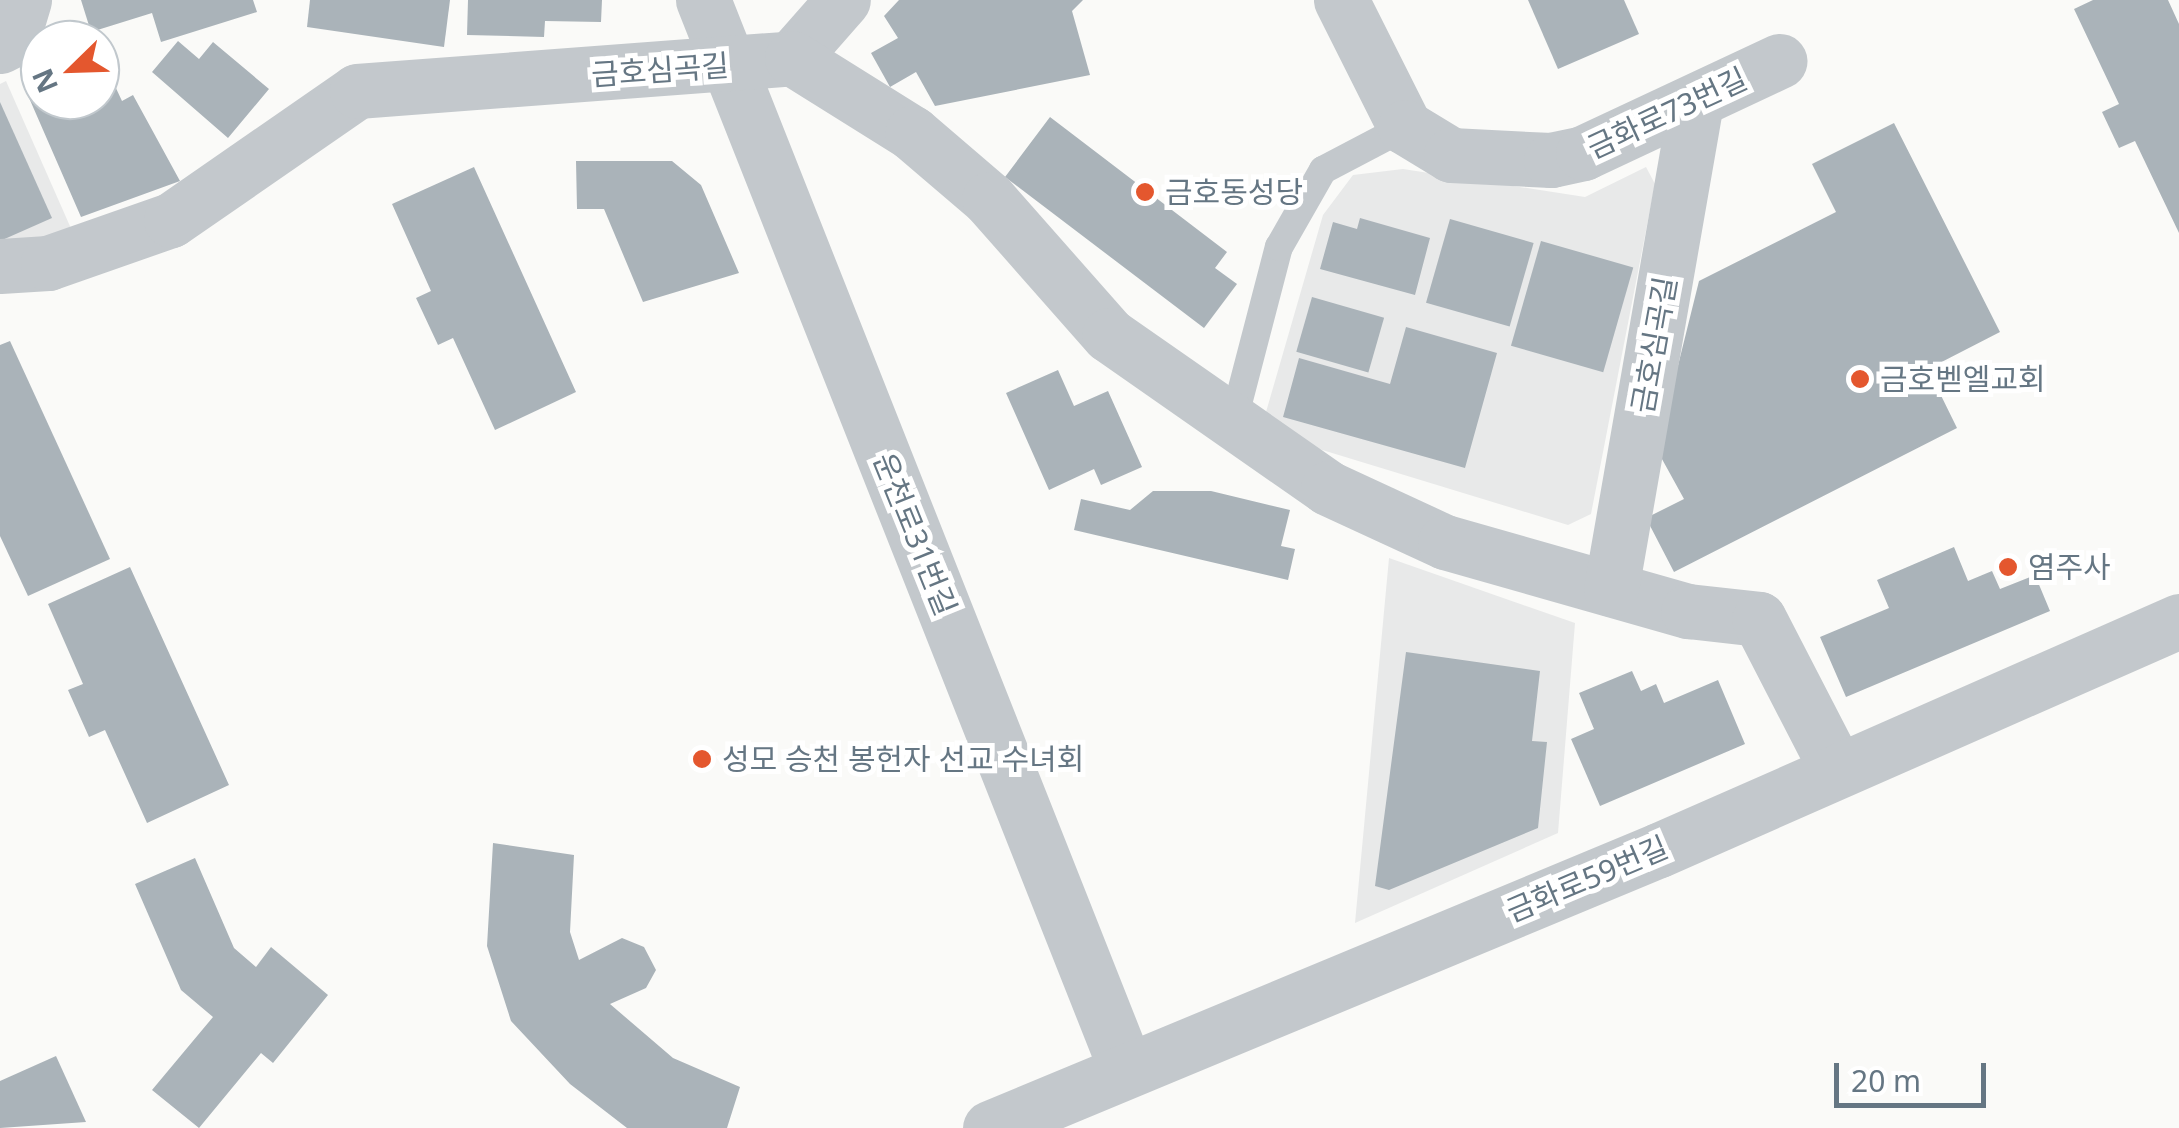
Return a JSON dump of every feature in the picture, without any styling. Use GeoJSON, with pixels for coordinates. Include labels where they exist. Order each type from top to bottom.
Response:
{"type":"FeatureCollection","features":[{"type":"Feature","properties":{"kind":"street"},"geometry":{"type":"LineString","coordinates":[[0,46],[12,40],[24,0]]}},
{"type":"Feature","properties":{"kind":"street","name":"운천로31번길"},"geometry":{"type":"LineString","coordinates":[[703,0],[1126,1069]]}},
{"type":"Feature","properties":{"kind":"street"},"geometry":{"type":"LineString","coordinates":[[843,0],[792,58],[912,134],[989,199],[1109,335],[1328,488],[1445,542],[1688,611],[1759,619],[1837,770]]}},
{"type":"Feature","properties":{"kind":"street"},"geometry":{"type":"LineString","coordinates":[[1341,0],[1405,128]]}},
{"type":"Feature","properties":{"kind":"street","name":"금호심곡길"},"geometry":{"type":"LineString","coordinates":[[0,266],[48,263],[170,220],[357,92],[792,58]]}},
{"type":"Feature","properties":{"kind":"street","name":"금화로73번길"},"geometry":{"type":"LineString","coordinates":[[1405,128],[1451,155],[1552,160],[1779,61]]}},
{"type":"Feature","properties":{"kind":"street","name":"금호심곡길"},"geometry":{"type":"LineString","coordinates":[[1611,589],[1696,100]]}},
{"type":"Feature","properties":{"kind":"street","name":"금화로59번길"},"geometry":{"type":"LineString","coordinates":[[990,1128],[2179,621]]}},
{"type":"Feature","properties":{"kind":"lane"},"geometry":{"type":"LineString","coordinates":[[1233,423],[1279,246],[1323,170],[1405,128]]}},
{"type":"Feature","properties":{"kind":"shaded area"},"geometry":{"type":"Polygon","coordinates":[[[6,81],[73,233],[0,245],[0,84],[6,81]]]}},
{"type":"Feature","properties":{"kind":"shaded area"},"geometry":{"type":"Polygon","coordinates":[[[1646,167],[1655,184],[1591,514],[1568,525],[1283,438],[1266,412],[1323,215],[1353,175],[1403,169],[1585,197],[1646,167]]]}},
{"type":"Feature","properties":{"kind":"shaded area"},"geometry":{"type":"Polygon","coordinates":[[[1389,558],[1575,623],[1558,833],[1355,923],[1389,558]]]}},
{"type":"Feature","properties":{"kind":"building"},"geometry":{"type":"Polygon","coordinates":[[[81,0],[253,0],[257,12],[161,42],[152,13],[120,23],[87,20],[81,0]]]}},
{"type":"Feature","properties":{"kind":"building"},"geometry":{"type":"Polygon","coordinates":[[[310,0],[450,0],[444,47],[307,27],[310,0]]]}},
{"type":"Feature","properties":{"kind":"building"},"geometry":{"type":"Polygon","coordinates":[[[468,0],[602,0],[601,22],[545,21],[544,37],[467,35],[468,0]]]}},
{"type":"Feature","properties":{"kind":"building"},"geometry":{"type":"Polygon","coordinates":[[[899,0],[1083,0],[1072,11],[1090,75],[935,106],[916,72],[890,87],[871,53],[898,38],[884,16],[899,0]]]}},
{"type":"Feature","properties":{"kind":"building"},"geometry":{"type":"Polygon","coordinates":[[[1528,0],[1624,0],[1639,34],[1558,69],[1528,0]]]}},
{"type":"Feature","properties":{"kind":"building"},"geometry":{"type":"Polygon","coordinates":[[[2093,0],[2168,0],[2179,24],[2179,233],[2135,141],[2119,148],[2102,112],[2119,104],[2074,9],[2093,0]]]}},
{"type":"Feature","properties":{"kind":"building"},"geometry":{"type":"Polygon","coordinates":[[[178,41],[199,59],[213,42],[269,89],[228,138],[152,72],[178,41]]]}},
{"type":"Feature","properties":{"kind":"building"},"geometry":{"type":"Polygon","coordinates":[[[133,95],[180,181],[81,217],[39,120],[120,120],[120,97],[122,101],[133,95]]]}},
{"type":"Feature","properties":{"kind":"building"},"geometry":{"type":"Polygon","coordinates":[[[0,102],[52,218],[0,241],[0,102]]]}},
{"type":"Feature","properties":{"kind":"building"},"geometry":{"type":"Polygon","coordinates":[[[1050,117],[1227,252],[1215,268],[1237,284],[1204,328],[1005,177],[1050,117]]]}},
{"type":"Feature","properties":{"kind":"building"},"geometry":{"type":"Polygon","coordinates":[[[1894,123],[2000,332],[1928,369],[1957,428],[1674,572],[1646,518],[1684,499],[1657,450],[1699,281],[1836,212],[1812,164],[1894,123]]]}},
{"type":"Feature","properties":{"kind":"building"},"geometry":{"type":"Polygon","coordinates":[[[576,161],[672,161],[701,185],[739,273],[643,302],[604,209],[577,209],[576,161]]]}},
{"type":"Feature","properties":{"kind":"building"},"geometry":{"type":"Polygon","coordinates":[[[474,167],[576,392],[495,430],[453,338],[438,345],[416,298],[431,291],[392,204],[474,167]]]}},
{"type":"Feature","properties":{"kind":"building"},"geometry":{"type":"Polygon","coordinates":[[[1360,218],[1430,238],[1415,295],[1320,269],[1333,222],[1357,229],[1360,218]]]}},
{"type":"Feature","properties":{"kind":"building"},"geometry":{"type":"Polygon","coordinates":[[[1450,219],[1534,243],[1510,327],[1426,303],[1450,219]]]}},
{"type":"Feature","properties":{"kind":"building"},"geometry":{"type":"Polygon","coordinates":[[[1541,241],[1633,267],[1603,372],[1511,346],[1541,241]]]}},
{"type":"Feature","properties":{"kind":"building"},"geometry":{"type":"Polygon","coordinates":[[[1312,297],[1384,318],[1368,372],[1296,352],[1312,297]]]}},
{"type":"Feature","properties":{"kind":"building"},"geometry":{"type":"Polygon","coordinates":[[[1406,327],[1497,353],[1465,468],[1283,417],[1299,358],[1390,384],[1406,327]]]}},
{"type":"Feature","properties":{"kind":"building"},"geometry":{"type":"Polygon","coordinates":[[[10,341],[110,559],[28,596],[0,536],[0,345],[10,341]]]}},
{"type":"Feature","properties":{"kind":"building"},"geometry":{"type":"Polygon","coordinates":[[[1058,370],[1074,406],[1108,391],[1142,467],[1101,485],[1094,469],[1049,490],[1006,393],[1058,370]]]}},
{"type":"Feature","properties":{"kind":"building"},"geometry":{"type":"Polygon","coordinates":[[[1153,491],[1211,491],[1290,510],[1281,546],[1295,549],[1288,580],[1074,530],[1081,499],[1130,510],[1153,491]]]}},
{"type":"Feature","properties":{"kind":"building"},"geometry":{"type":"Polygon","coordinates":[[[1954,547],[1968,581],[1992,571],[2000,589],[2035,575],[2050,611],[1846,697],[1820,637],[1889,608],[1877,580],[1954,547]]]}},
{"type":"Feature","properties":{"kind":"building"},"geometry":{"type":"Polygon","coordinates":[[[130,567],[229,785],[147,823],[105,730],[89,737],[68,690],[83,684],[48,604],[130,567]]]}},
{"type":"Feature","properties":{"kind":"building"},"geometry":{"type":"Polygon","coordinates":[[[1406,652],[1540,671],[1532,741],[1547,742],[1538,828],[1389,890],[1375,886],[1406,652]]]}},
{"type":"Feature","properties":{"kind":"building"},"geometry":{"type":"Polygon","coordinates":[[[1632,671],[1641,691],[1656,684],[1664,703],[1718,680],[1745,744],[1600,806],[1571,739],[1594,729],[1579,693],[1632,671]]]}},
{"type":"Feature","properties":{"kind":"building"},"geometry":{"type":"Polygon","coordinates":[[[493,843],[574,855],[570,932],[579,960],[622,938],[644,947],[656,970],[646,988],[610,1004],[673,1058],[740,1087],[727,1128],[627,1128],[570,1084],[511,1021],[487,946],[493,843]]]}},
{"type":"Feature","properties":{"kind":"building"},"geometry":{"type":"Polygon","coordinates":[[[195,858],[234,948],[256,967],[271,947],[328,995],[273,1063],[261,1053],[199,1128],[152,1090],[213,1017],[181,990],[135,884],[195,858]]]}},
{"type":"Feature","properties":{"kind":"building"},"geometry":{"type":"Polygon","coordinates":[[[56,1056],[86,1122],[0,1128],[0,1081],[56,1056]]]}},
{"type":"Feature","properties":{"kind":"place","name":"금호동성당"},"geometry":{"type":"Point","coordinates":[1145,192]}},
{"type":"Feature","properties":{"kind":"place","name":"금호벧엘교회"},"geometry":{"type":"Point","coordinates":[1860,379]}},
{"type":"Feature","properties":{"kind":"place","name":"염주사"},"geometry":{"type":"Point","coordinates":[2008,567]}},
{"type":"Feature","properties":{"kind":"place","name":"성모 승천 봉헌자 선교 수녀회"},"geometry":{"type":"Point","coordinates":[702,759]}}]}
